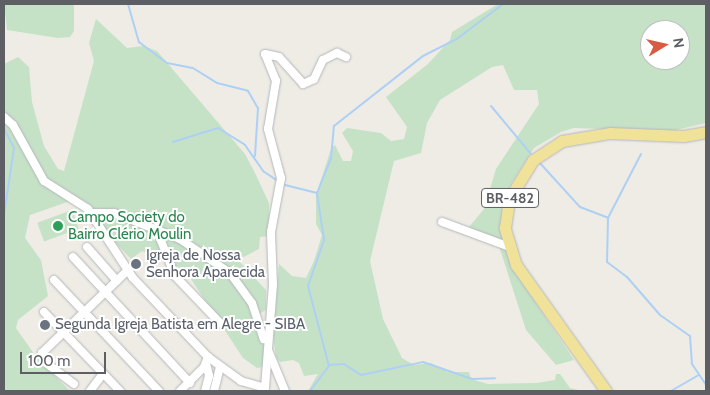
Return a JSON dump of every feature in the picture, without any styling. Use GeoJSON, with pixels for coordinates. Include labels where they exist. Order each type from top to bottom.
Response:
{"type":"FeatureCollection","features":[{"type":"Feature","properties":{"kind":"highway","name":"BR-482"},"geometry":{"type":"LineString","coordinates":[[606,391],[526,284],[507,246],[506,213],[517,183],[533,160],[555,144],[610,133],[684,136],[706,132]]}},
{"type":"Feature","properties":{"kind":"street"},"geometry":{"type":"LineString","coordinates":[[4,117],[13,125],[44,181],[90,213],[128,270],[207,360],[240,380],[267,387],[266,344],[274,285],[271,232],[280,178],[268,129],[276,81],[265,54],[279,57],[303,84],[314,79],[323,60],[336,53],[346,57]]}},
{"type":"Feature","properties":{"kind":"street"},"geometry":{"type":"LineString","coordinates":[[90,213],[114,213],[156,228],[196,248],[240,283],[252,303],[284,391]]}},
{"type":"Feature","properties":{"kind":"street"},"geometry":{"type":"LineString","coordinates":[[442,222],[507,246]]}},
{"type":"Feature","properties":{"kind":"street"},"geometry":{"type":"LineString","coordinates":[[156,228],[175,276],[221,324]]}},
{"type":"Feature","properties":{"kind":"street"},"geometry":{"type":"LineString","coordinates":[[87,247],[117,281]]}},
{"type":"Feature","properties":{"kind":"street"},"geometry":{"type":"LineString","coordinates":[[74,257],[190,383]]}},
{"type":"Feature","properties":{"kind":"street"},"geometry":{"type":"LineString","coordinates":[[74,384],[42,358],[43,351],[128,270]]}},
{"type":"Feature","properties":{"kind":"street"},"geometry":{"type":"LineString","coordinates":[[54,280],[159,391]]}},
{"type":"Feature","properties":{"kind":"street"},"geometry":{"type":"LineString","coordinates":[[44,312],[120,391]]}},
{"type":"Feature","properties":{"kind":"street"},"geometry":{"type":"LineString","coordinates":[[180,391],[190,383],[207,360]]}},
{"type":"Feature","properties":{"kind":"street"},"geometry":{"type":"LineString","coordinates":[[205,391],[209,376],[207,360]]}},
{"type":"Feature","properties":{"kind":"street"},"geometry":{"type":"LineString","coordinates":[[214,391],[220,367]]}},
{"type":"Feature","properties":{"kind":"street"},"geometry":{"type":"LineString","coordinates":[[90,391],[103,374]]}},
{"type":"Feature","properties":{"kind":"green space"},"geometry":{"type":"Polygon","coordinates":[[[4,4],[74,4],[74,31],[70,37],[58,38],[7,30],[4,4]]]}},
{"type":"Feature","properties":{"kind":"green space"},"geometry":{"type":"Polygon","coordinates":[[[498,4],[706,4],[706,123],[671,131],[574,128],[561,132],[534,148],[502,198],[502,236],[511,266],[574,360],[556,365],[526,330],[498,243],[469,227],[484,209],[496,169],[539,104],[537,90],[514,90],[503,65],[492,67],[440,100],[427,123],[421,153],[394,161],[370,261],[383,319],[402,358],[414,365],[431,363],[448,372],[469,372],[471,379],[488,384],[537,383],[555,380],[556,374],[560,374],[570,388],[582,391],[308,391],[318,374],[304,376],[299,363],[293,360],[280,362],[276,357],[273,336],[279,264],[292,276],[306,278],[314,261],[322,235],[316,224],[316,195],[331,149],[335,145],[343,161],[351,161],[353,151],[342,133],[347,128],[381,133],[391,141],[404,139],[407,127],[386,97],[428,64],[450,40],[452,32],[498,4]]]}},
{"type":"Feature","properties":{"kind":"green space"},"geometry":{"type":"Polygon","coordinates":[[[96,19],[127,48],[143,46],[157,51],[245,154],[255,173],[269,203],[269,236],[260,237],[259,249],[238,260],[266,290],[266,310],[259,314],[267,366],[257,368],[243,358],[185,270],[142,251],[131,259],[109,236],[101,236],[78,200],[73,200],[30,215],[25,238],[41,260],[48,296],[18,320],[16,328],[37,358],[70,391],[4,391],[4,64],[18,57],[29,67],[32,102],[44,146],[58,169],[64,171],[94,61],[89,43],[96,19]]]}},
{"type":"Feature","properties":{"kind":"green space","name":"Campo Society do Bairro Clério Moulin"},"geometry":{"type":"Polygon","coordinates":[[[72,210],[79,229],[44,241],[37,223],[72,210]]]}},
{"type":"Feature","properties":{"kind":"waterway"},"geometry":{"type":"LineString","coordinates":[[128,4],[139,42],[167,63],[193,68],[217,83],[248,91],[258,108],[255,156]]}},
{"type":"Feature","properties":{"kind":"waterway"},"geometry":{"type":"LineString","coordinates":[[310,391],[329,366],[308,286],[324,240],[317,193],[331,159],[334,126],[423,56],[458,38],[503,4]]}},
{"type":"Feature","properties":{"kind":"waterway"},"geometry":{"type":"LineString","coordinates":[[491,106],[531,154]]}},
{"type":"Feature","properties":{"kind":"waterway"},"geometry":{"type":"LineString","coordinates":[[173,142],[218,128],[245,145],[263,171],[278,181]]}},
{"type":"Feature","properties":{"kind":"waterway"},"geometry":{"type":"LineString","coordinates":[[4,129],[14,148],[4,215]]}},
{"type":"Feature","properties":{"kind":"waterway"},"geometry":{"type":"LineString","coordinates":[[641,154],[608,218],[607,262],[627,277],[660,315],[690,336],[692,364],[706,385]]}},
{"type":"Feature","properties":{"kind":"waterway"},"geometry":{"type":"LineString","coordinates":[[539,162],[580,207],[608,218]]}},
{"type":"Feature","properties":{"kind":"waterway"},"geometry":{"type":"LineString","coordinates":[[285,185],[317,193]]}},
{"type":"Feature","properties":{"kind":"waterway"},"geometry":{"type":"LineString","coordinates":[[329,365],[344,364],[361,375],[423,362],[472,379],[495,378]]}},
{"type":"Feature","properties":{"kind":"waterway"},"geometry":{"type":"LineString","coordinates":[[671,391],[699,375]]}},
{"type":"Feature","properties":{"kind":"place","name":"Campo Society do Bairro Clério Moulin"},"geometry":{"type":"Point","coordinates":[58,226]}},
{"type":"Feature","properties":{"kind":"place","name":"Igreja de Nossa Senhora Aparecida"},"geometry":{"type":"Point","coordinates":[136,264]}},
{"type":"Feature","properties":{"kind":"place","name":"Segunda Igreja Batista em Alegre - SIBA"},"geometry":{"type":"Point","coordinates":[45,325]}}]}
